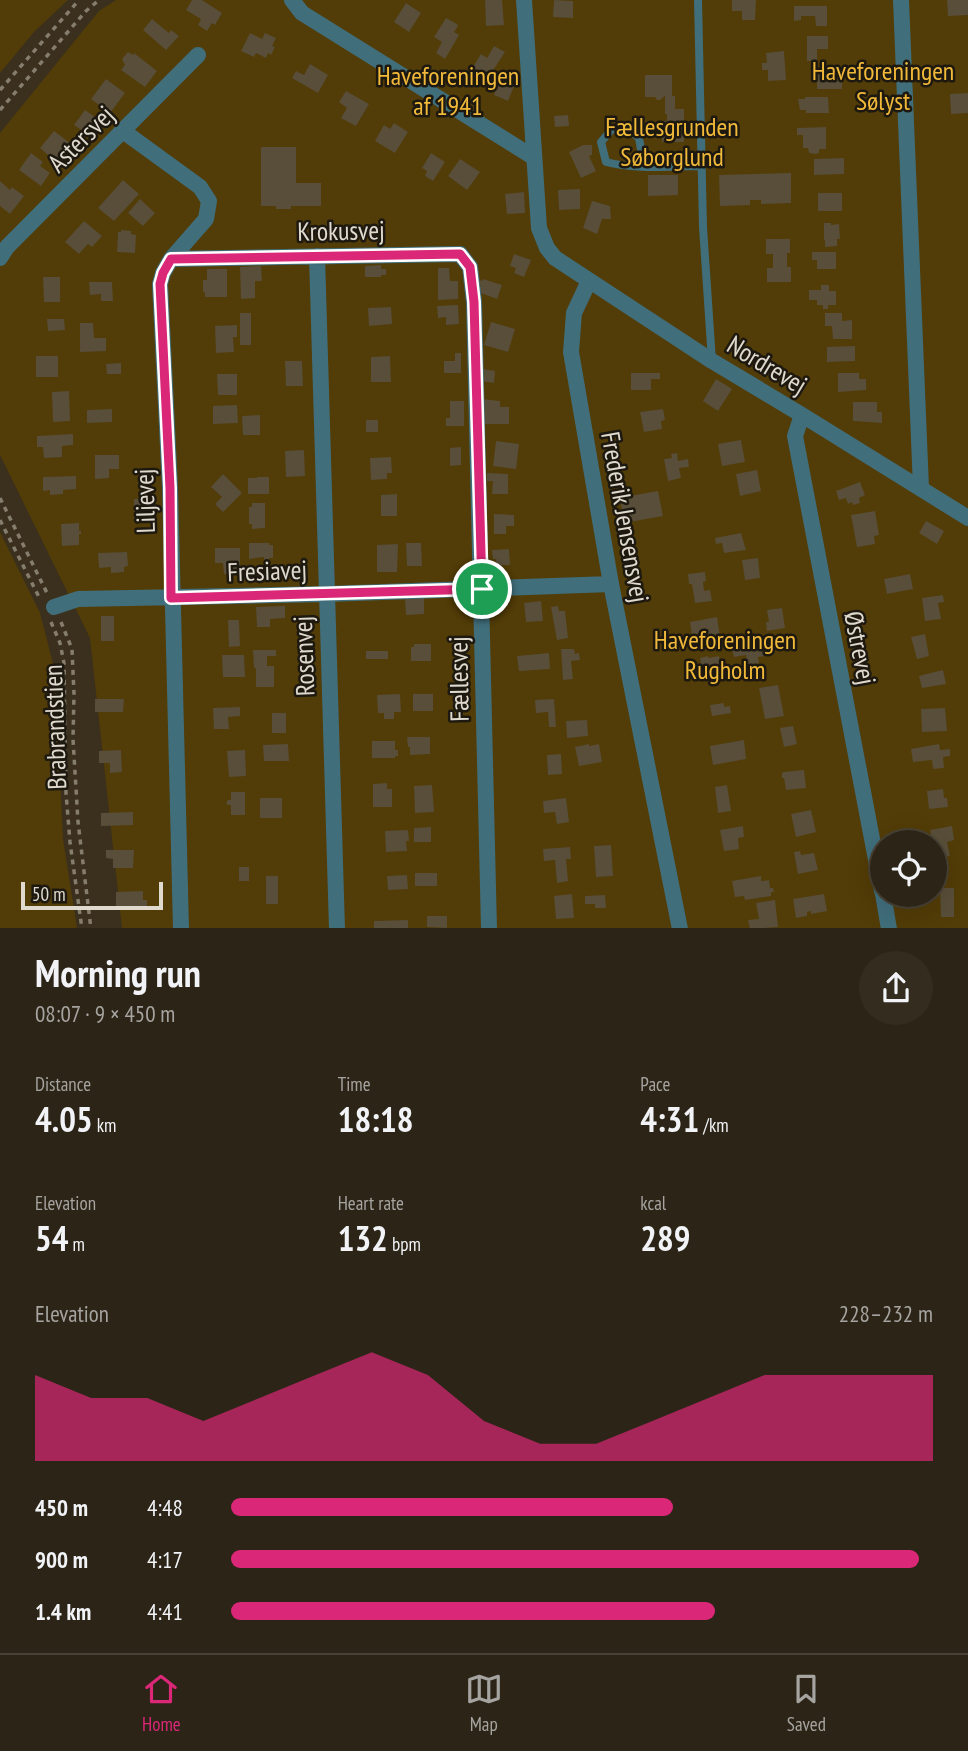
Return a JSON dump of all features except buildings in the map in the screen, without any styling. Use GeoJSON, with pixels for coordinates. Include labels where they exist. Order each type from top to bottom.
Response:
{"type":"FeatureCollection","features":[{"type":"Feature","properties":{"kind":"street"},"geometry":{"type":"LineString","coordinates":[[292,0],[302,13],[533,157]]}},
{"type":"Feature","properties":{"kind":"street"},"geometry":{"type":"LineString","coordinates":[[524,0],[533,157]]}},
{"type":"Feature","properties":{"kind":"street"},"geometry":{"type":"LineString","coordinates":[[901,0],[921,488]]}},
{"type":"Feature","properties":{"kind":"street","name":"Astersvej"},"geometry":{"type":"LineString","coordinates":[[0,258],[6,247],[198,55]]}},
{"type":"Feature","properties":{"kind":"street","name":"Liljevej"},"geometry":{"type":"LineString","coordinates":[[123,131],[200,187],[209,201],[206,219],[171,259],[160,284],[170,488],[181,928]]}},
{"type":"Feature","properties":{"kind":"street","name":"Nordrevej"},"geometry":{"type":"LineString","coordinates":[[533,157],[539,228],[547,248],[555,258],[712,361],[968,518]]}},
{"type":"Feature","properties":{"kind":"street","name":"Krokusvej"},"geometry":{"type":"LineString","coordinates":[[171,259],[460,254],[470,267],[474,302]]}},
{"type":"Feature","properties":{"kind":"street","name":"Rosenvej"},"geometry":{"type":"LineString","coordinates":[[317,256],[337,928]]}},
{"type":"Feature","properties":{"kind":"street","name":"Frederik Jensensvej"},"geometry":{"type":"LineString","coordinates":[[589,281],[574,313],[571,352],[611,584],[680,928]]}},
{"type":"Feature","properties":{"kind":"street","name":"Fællesvej"},"geometry":{"type":"LineString","coordinates":[[474,302],[489,928]]}},
{"type":"Feature","properties":{"kind":"street","name":"Østrevej"},"geometry":{"type":"LineString","coordinates":[[802,415],[795,436],[870,830]]}},
{"type":"Feature","properties":{"kind":"street","name":"Fresiavej"},"geometry":{"type":"LineString","coordinates":[[49,610],[78,599],[611,584]]}},
{"type":"Feature","properties":{"kind":"street","name":"Østrevej"},"geometry":{"type":"LineString","coordinates":[[885,907],[889,928]]}},
{"type":"Feature","properties":{"kind":"lane"},"geometry":{"type":"LineString","coordinates":[[698,0],[703,227],[712,361]]}},
{"type":"Feature","properties":{"kind":"lane"},"geometry":{"type":"LineString","coordinates":[[644,166],[639,138],[629,130],[612,129],[601,142],[606,162],[623,166],[644,166],[701,166]]}},
{"type":"Feature","properties":{"kind":"path"},"geometry":{"type":"LineString","coordinates":[[0,90],[79,0]]}},
{"type":"Feature","properties":{"kind":"path"},"geometry":{"type":"LineString","coordinates":[[0,110],[86,11],[99,0]]}},
{"type":"Feature","properties":{"kind":"path","name":"Brabrandstien"},"geometry":{"type":"LineString","coordinates":[[0,498],[49,610],[72,649],[73,739],[78,822],[91,928]]}},
{"type":"Feature","properties":{"kind":"path"},"geometry":{"type":"LineString","coordinates":[[0,520],[49,610],[60,643],[64,663],[66,793],[82,928]]}},
{"type":"Feature","properties":{"kind":"green space"},"geometry":{"type":"Polygon","coordinates":[[[0,0],[68,0],[34,32],[0,73],[0,0]]]}},
{"type":"Feature","properties":{"kind":"green space"},"geometry":{"type":"Polygon","coordinates":[[[116,0],[968,0],[968,928],[122,928],[90,638],[0,455],[0,133],[99,11],[116,0]]]}},
{"type":"Feature","properties":{"kind":"green space"},"geometry":{"type":"Polygon","coordinates":[[[0,532],[40,613],[55,671],[63,839],[77,928],[0,928],[0,532]]]}},
{"type":"Feature","properties":{"kind":"route"},"geometry":{"type":"LineString","coordinates":[[460,254],[470,267],[474,302],[482,589],[171,598],[170,488],[160,284],[171,259],[460,254]]}},
{"type":"Feature","properties":{"kind":"park label","name":"Haveforeningen Sølyst"},"geometry":{"type":"Point","coordinates":[883,86]}},
{"type":"Feature","properties":{"kind":"park label","name":"Haveforeningen af 1941"},"geometry":{"type":"Point","coordinates":[448,91]}},
{"type":"Feature","properties":{"kind":"park label","name":"Fællesgrunden Søborglund"},"geometry":{"type":"Point","coordinates":[672,142]}},
{"type":"Feature","properties":{"kind":"park label","name":"Haveforeningen Rugholm"},"geometry":{"type":"Point","coordinates":[725,655]}}]}
